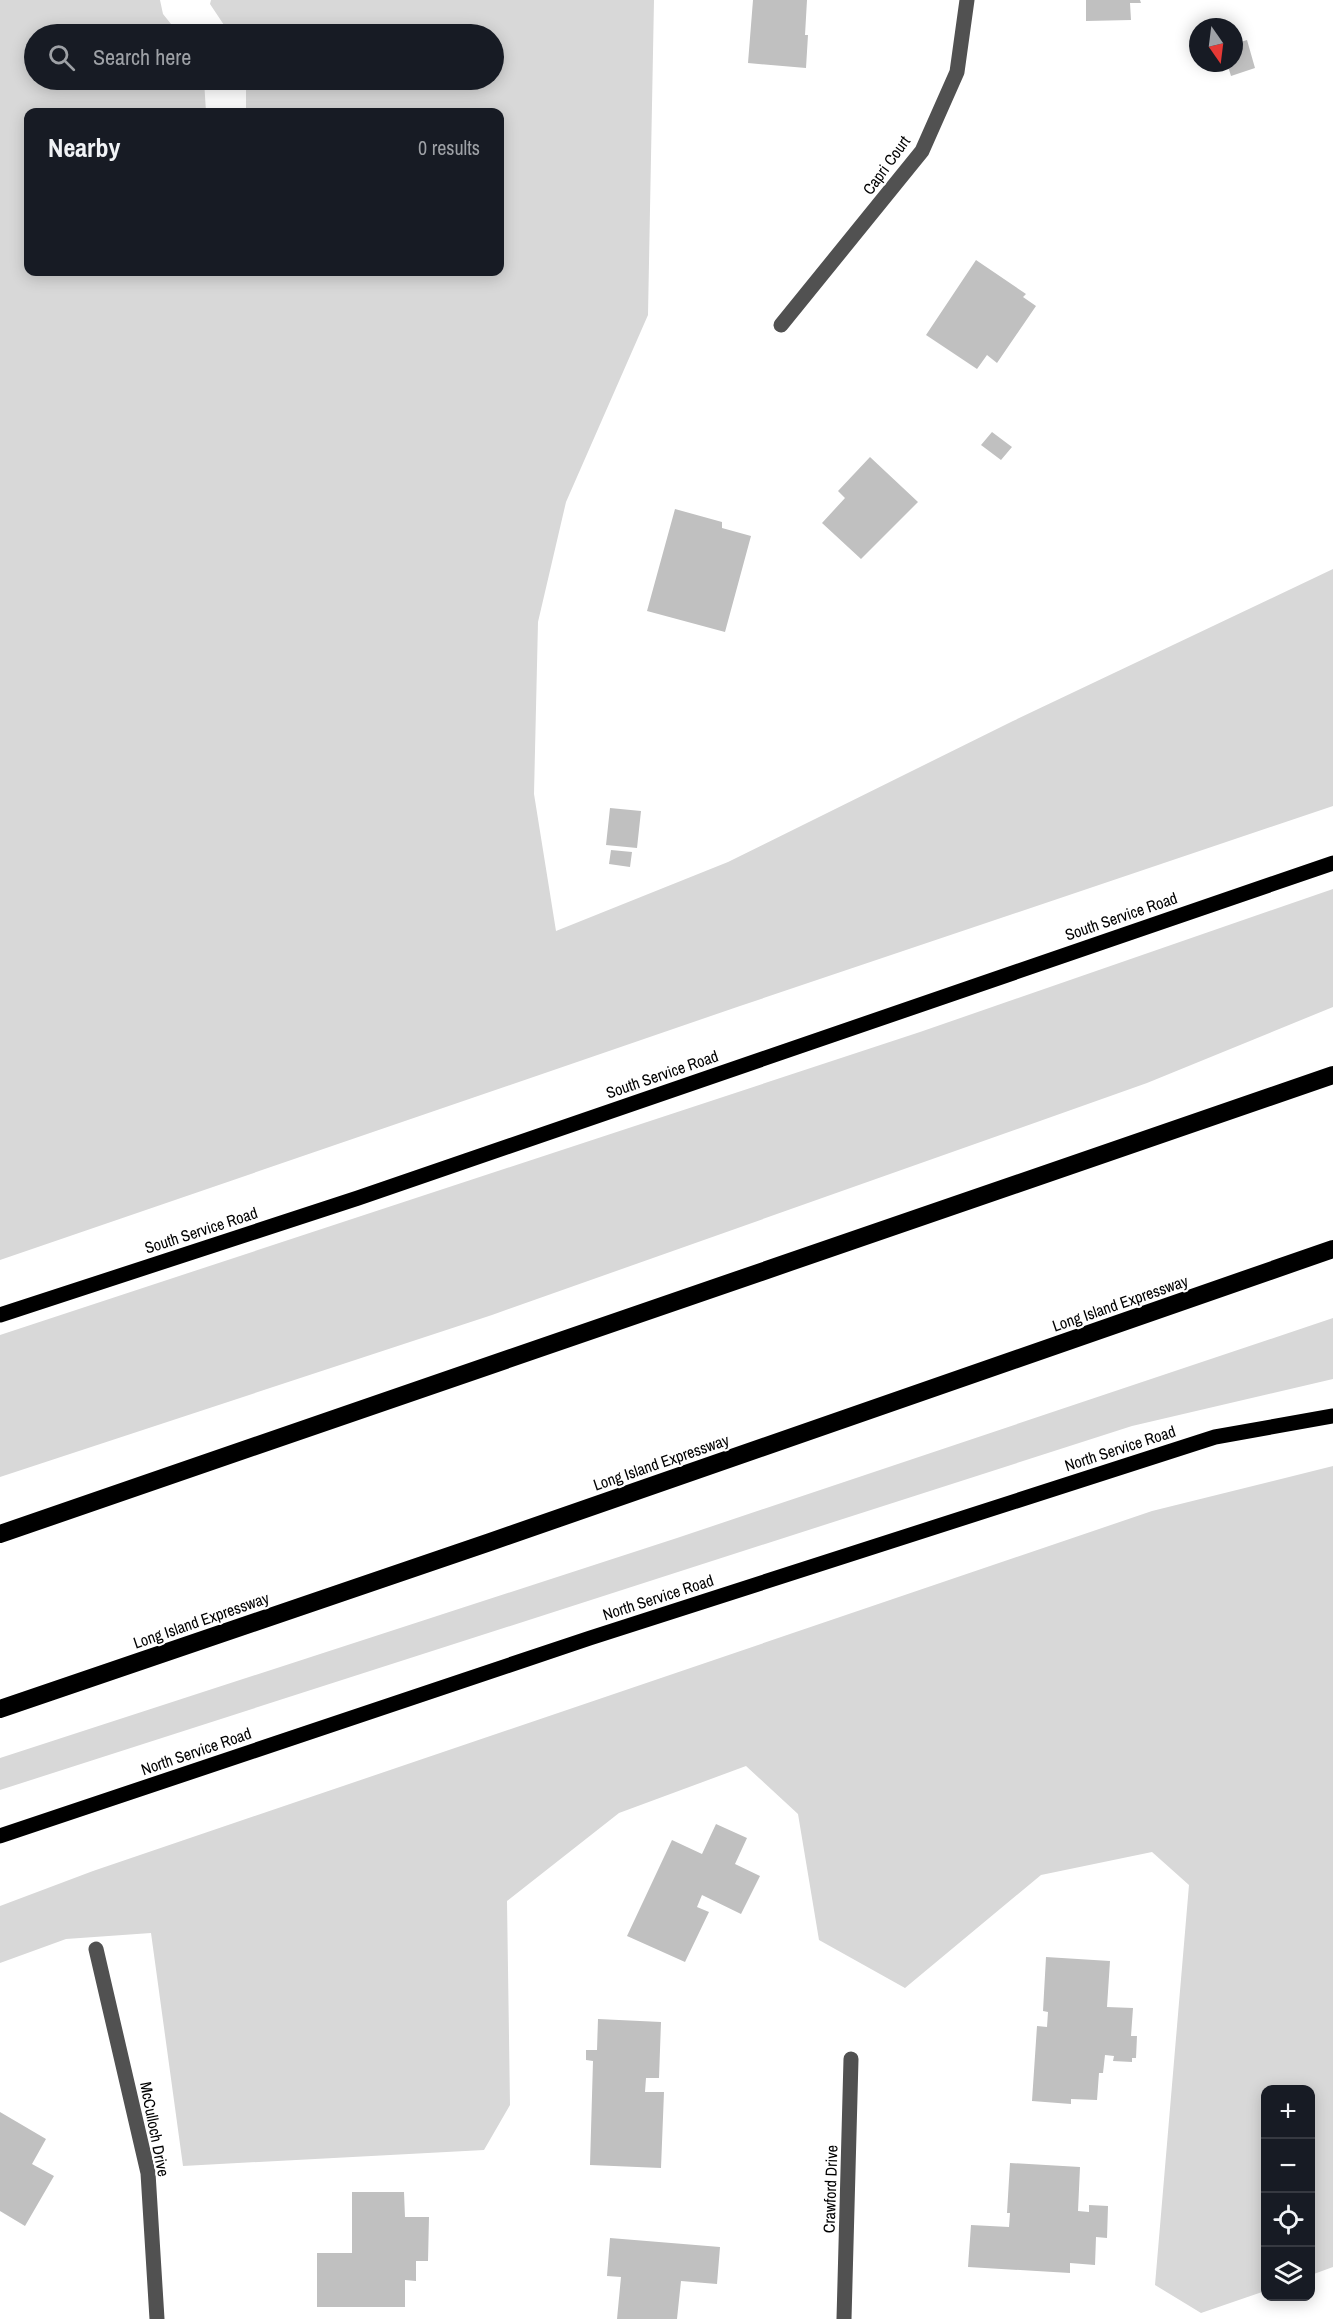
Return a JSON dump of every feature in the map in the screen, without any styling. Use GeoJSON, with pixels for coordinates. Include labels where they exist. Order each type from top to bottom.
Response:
{"type":"FeatureCollection","features":[{"type":"Feature","properties":{"kind":"highway"},"geometry":{"type":"LineString","coordinates":[[0,1534],[1333,1075]]}},
{"type":"Feature","properties":{"kind":"highway","name":"Long Island Expressway"},"geometry":{"type":"LineString","coordinates":[[0,1709],[1329,1251]]}},
{"type":"Feature","properties":{"kind":"main road","name":"South Service Road"},"geometry":{"type":"LineString","coordinates":[[0,1315],[358,1198],[1333,863]]}},
{"type":"Feature","properties":{"kind":"main road","name":"North Service Road"},"geometry":{"type":"LineString","coordinates":[[0,1836],[601,1634],[1215,1437],[1333,1416]]}},
{"type":"Feature","properties":{"kind":"street","name":"Capri Court"},"geometry":{"type":"LineString","coordinates":[[781,325],[922,151],[957,72],[967,0]]}},
{"type":"Feature","properties":{"kind":"street","name":"McCulloch Drive"},"geometry":{"type":"LineString","coordinates":[[96,1950],[148,2173],[157,2319]]}},
{"type":"Feature","properties":{"kind":"street","name":"Crawford Drive"},"geometry":{"type":"LineString","coordinates":[[844,2319],[851,2059]]}},
{"type":"Feature","properties":{"kind":"shaded area"},"geometry":{"type":"Polygon","coordinates":[[[0,0],[160,0],[163,14],[171,24],[24,24],[24,90],[205,90],[206,108],[24,108],[24,276],[504,276],[504,108],[246,108],[246,90],[504,90],[504,24],[223,24],[210,4],[211,0],[654,0],[648,315],[566,502],[538,622],[534,794],[556,931],[728,862],[1013,721],[1333,569],[1333,806],[740,1006],[0,1260],[0,0]]]}},
{"type":"Feature","properties":{"kind":"shaded area"},"geometry":{"type":"Polygon","coordinates":[[[1333,889],[1333,1007],[1147,1083],[492,1315],[0,1477],[0,1335],[920,1032],[1333,889]]]}},
{"type":"Feature","properties":{"kind":"shaded area"},"geometry":{"type":"Polygon","coordinates":[[[1333,1318],[1333,1379],[1132,1426],[0,1790],[0,1758],[677,1538],[1333,1318]]]}},
{"type":"Feature","properties":{"kind":"shaded area"},"geometry":{"type":"Polygon","coordinates":[[[1333,1466],[1333,2267],[1315,2274],[1315,2085],[1261,2085],[1261,2292],[1201,2313],[1155,2285],[1189,1885],[1152,1852],[1041,1875],[905,1988],[819,1940],[798,1814],[746,1766],[619,1813],[507,1901],[510,2105],[484,2150],[183,2166],[151,1933],[66,1939],[0,1963],[0,1906],[93,1871],[1152,1511],[1333,1466]]]}},
{"type":"Feature","properties":{"kind":"building"},"geometry":{"type":"Polygon","coordinates":[[[753,0],[807,0],[806,68],[748,63],[753,0]]]}},
{"type":"Feature","properties":{"kind":"building"},"geometry":{"type":"Polygon","coordinates":[[[1086,0],[1140,0],[1141,3],[1130,3],[1131,20],[1086,21],[1086,0]]]}},
{"type":"Feature","properties":{"kind":"building"},"geometry":{"type":"Polygon","coordinates":[[[1247,40],[1255,68],[1243,72],[1243,41],[1247,40]]]}},
{"type":"Feature","properties":{"kind":"building"},"geometry":{"type":"Polygon","coordinates":[[[1230,72],[1243,72],[1231,76],[1230,72]]]}},
{"type":"Feature","properties":{"kind":"building"},"geometry":{"type":"Polygon","coordinates":[[[976,260],[1026,294],[1023,297],[1036,306],[997,363],[987,355],[977,369],[926,335],[976,260]]]}},
{"type":"Feature","properties":{"kind":"building"},"geometry":{"type":"Polygon","coordinates":[[[992,432],[1012,447],[1001,460],[981,445],[992,432]]]}},
{"type":"Feature","properties":{"kind":"building"},"geometry":{"type":"Polygon","coordinates":[[[870,457],[918,502],[861,559],[822,523],[845,498],[838,491],[870,457]]]}},
{"type":"Feature","properties":{"kind":"building"},"geometry":{"type":"Polygon","coordinates":[[[675,509],[722,522],[722,528],[751,536],[725,632],[647,611],[675,509]]]}},
{"type":"Feature","properties":{"kind":"building"},"geometry":{"type":"Polygon","coordinates":[[[610,808],[641,811],[637,848],[606,845],[610,808]]]}},
{"type":"Feature","properties":{"kind":"building"},"geometry":{"type":"Polygon","coordinates":[[[611,850],[632,852],[630,867],[609,864],[611,850]]]}},
{"type":"Feature","properties":{"kind":"building"},"geometry":{"type":"Polygon","coordinates":[[[716,1824],[747,1838],[735,1864],[760,1876],[741,1914],[702,1895],[697,1907],[709,1912],[685,1962],[627,1936],[672,1840],[702,1854],[716,1824]]]}},
{"type":"Feature","properties":{"kind":"building"},"geometry":{"type":"Polygon","coordinates":[[[1046,1957],[1110,1961],[1107,2007],[1133,2008],[1131,2036],[1137,2036],[1136,2058],[1132,2058],[1132,2062],[1113,2061],[1114,2056],[1105,2055],[1103,2073],[1099,2073],[1097,2100],[1071,2099],[1071,2104],[1032,2101],[1037,2026],[1047,2027],[1048,2012],[1043,2011],[1046,1957]]]}},
{"type":"Feature","properties":{"kind":"building"},"geometry":{"type":"Polygon","coordinates":[[[598,2019],[661,2022],[659,2078],[646,2078],[645,2092],[664,2092],[661,2168],[590,2165],[593,2061],[586,2060],[586,2050],[597,2050],[598,2019]]]}},
{"type":"Feature","properties":{"kind":"building"},"geometry":{"type":"Polygon","coordinates":[[[0,2112],[46,2139],[32,2164],[54,2176],[25,2226],[0,2211],[0,2112]]]}},
{"type":"Feature","properties":{"kind":"building"},"geometry":{"type":"Polygon","coordinates":[[[1010,2163],[1080,2167],[1078,2211],[1089,2212],[1089,2205],[1108,2206],[1107,2238],[1096,2237],[1095,2265],[1070,2263],[1070,2273],[968,2267],[971,2225],[1009,2227],[1010,2213],[1007,2213],[1010,2163]]]}},
{"type":"Feature","properties":{"kind":"building"},"geometry":{"type":"Polygon","coordinates":[[[352,2192],[404,2192],[405,2217],[429,2217],[428,2261],[416,2261],[416,2281],[405,2280],[405,2307],[317,2307],[317,2253],[352,2253],[352,2192]]]}},
{"type":"Feature","properties":{"kind":"building"},"geometry":{"type":"Polygon","coordinates":[[[610,2238],[720,2247],[717,2284],[681,2281],[677,2319],[617,2319],[621,2277],[607,2276],[610,2238]]]}}]}
